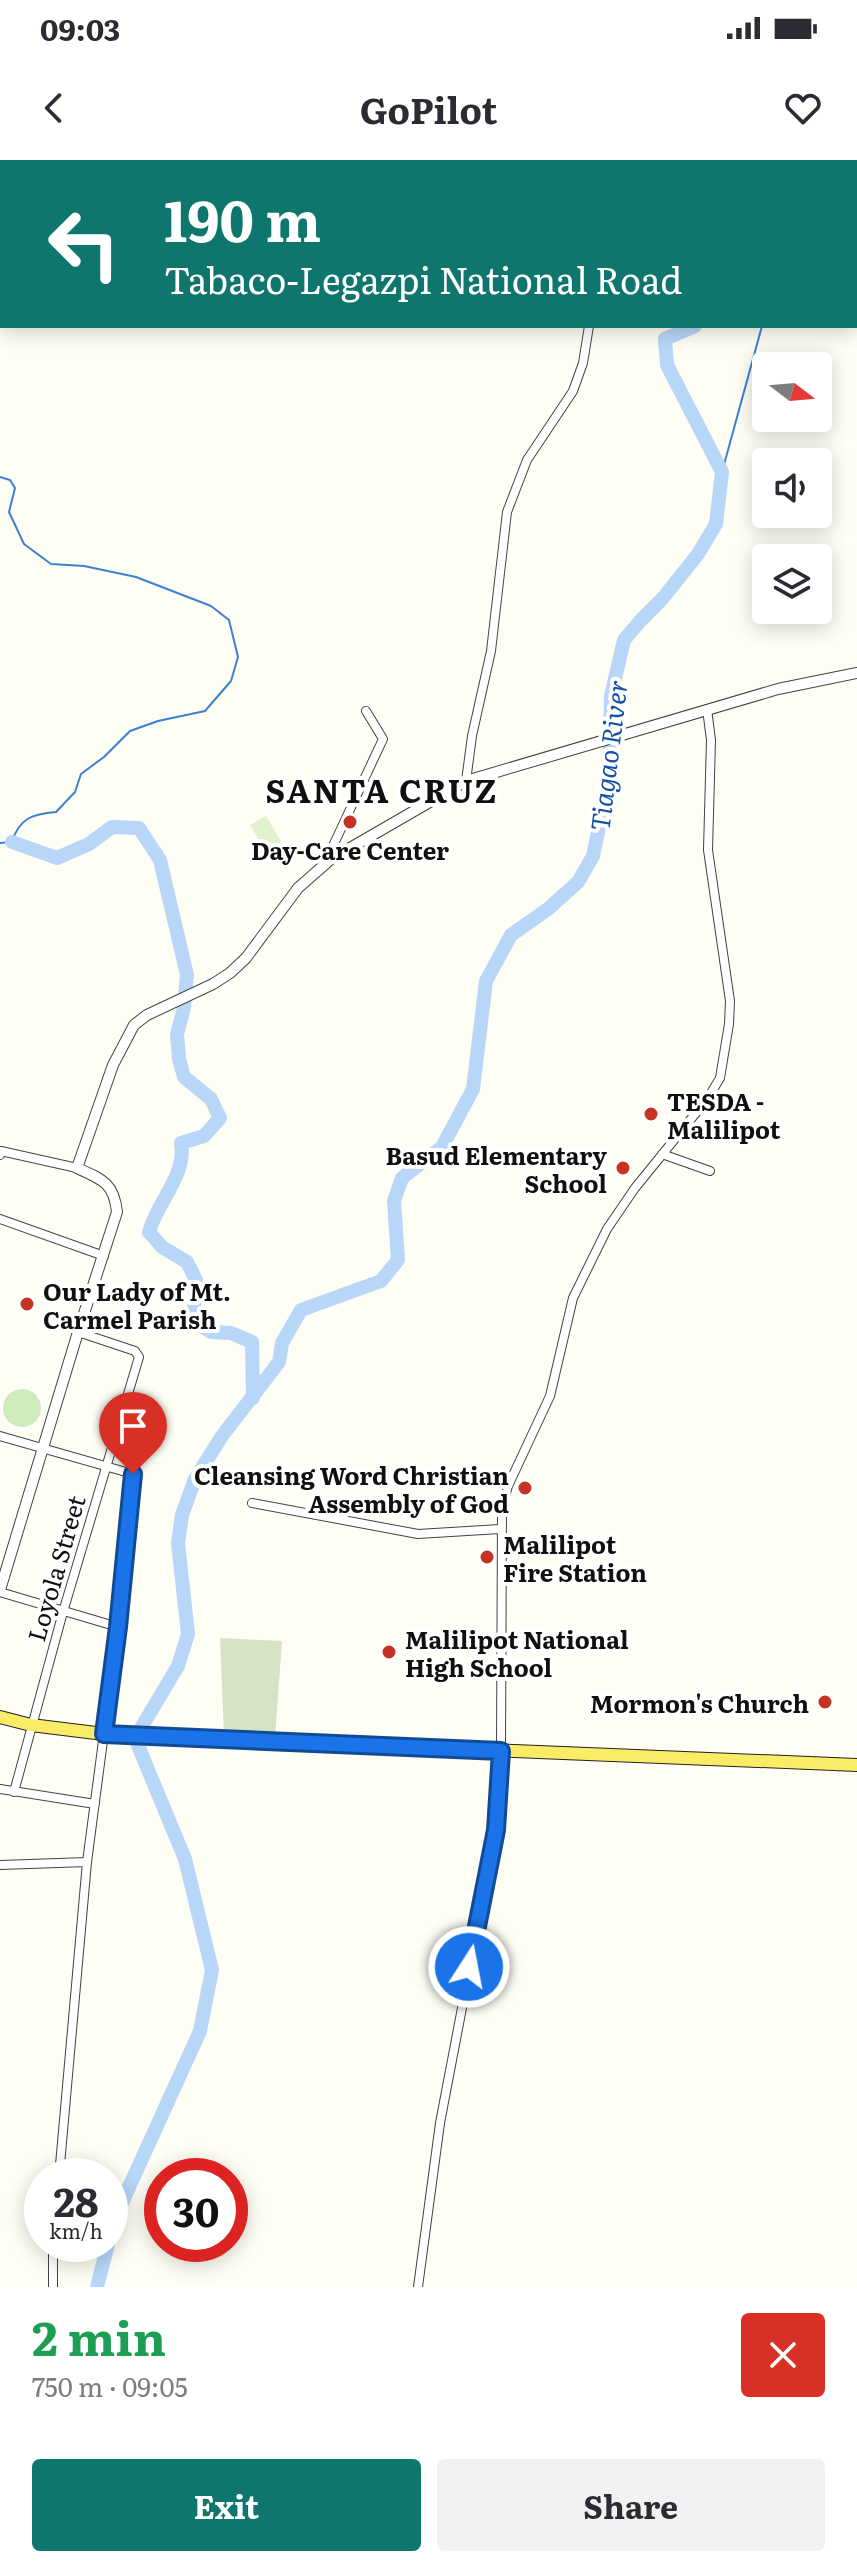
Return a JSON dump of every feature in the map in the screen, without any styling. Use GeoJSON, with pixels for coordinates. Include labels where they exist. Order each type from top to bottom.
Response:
{"type":"FeatureCollection","features":[{"type":"Feature","properties":{"kind":"main road"},"geometry":{"type":"LineString","coordinates":[[0,1717],[31,1725],[133,1736],[857,1765]]}},
{"type":"Feature","properties":{"kind":"street"},"geometry":{"type":"LineString","coordinates":[[466,781],[472,736],[491,651],[507,512],[527,460],[573,391],[583,363],[589,328]]}},
{"type":"Feature","properties":{"kind":"street"},"geometry":{"type":"LineString","coordinates":[[77,1168],[123,1042],[134,1025],[147,1015],[213,984],[246,958],[298,888],[325,864],[466,781],[707,709],[805,682],[857,673]]}},
{"type":"Feature","properties":{"kind":"street"},"geometry":{"type":"LineString","coordinates":[[418,2287],[440,2123],[496,1830],[501,1751],[502,1507],[508,1486],[553,1388],[573,1298],[612,1221],[720,1078],[729,1024],[728,978],[708,850],[711,740],[707,709]]}},
{"type":"Feature","properties":{"kind":"street"},"geometry":{"type":"LineString","coordinates":[[325,864],[383,739],[366,711]]}},
{"type":"Feature","properties":{"kind":"street"},"geometry":{"type":"LineString","coordinates":[[1,1153],[77,1168],[98,1178],[109,1185],[115,1195],[117,1212],[0,1591],[118,1627]]}},
{"type":"Feature","properties":{"kind":"street"},"geometry":{"type":"LineString","coordinates":[[662,1154],[710,1171]]}},
{"type":"Feature","properties":{"kind":"street"},"geometry":{"type":"LineString","coordinates":[[0,1219],[104,1256]]}},
{"type":"Feature","properties":{"kind":"street","name":"Loyola Street"},"geometry":{"type":"LineString","coordinates":[[14,1792],[63,1612],[139,1357],[135,1351],[78,1332]]}},
{"type":"Feature","properties":{"kind":"street"},"geometry":{"type":"LineString","coordinates":[[0,1436],[133,1474],[118,1627],[87,1862],[61,2158]]}},
{"type":"Feature","properties":{"kind":"street"},"geometry":{"type":"LineString","coordinates":[[252,1503],[418,1534],[500,1529]]}},
{"type":"Feature","properties":{"kind":"street"},"geometry":{"type":"LineString","coordinates":[[0,1789],[95,1804]]}},
{"type":"Feature","properties":{"kind":"street"},"geometry":{"type":"LineString","coordinates":[[0,1865],[87,1862]]}},
{"type":"Feature","properties":{"kind":"street"},"geometry":{"type":"LineString","coordinates":[[53,2262],[53,2287]]}},
{"type":"Feature","properties":{"kind":"green space"},"geometry":{"type":"Polygon","coordinates":[[[266,816],[282,843],[266,852],[250,825],[266,816]]]}},
{"type":"Feature","properties":{"kind":"green space"},"geometry":{"type":"Polygon","coordinates":[[[22,1389],[35,1395],[41,1408],[35,1421],[22,1427],[9,1421],[3,1408],[9,1395],[22,1389]]]}},
{"type":"Feature","properties":{"kind":"green space"},"geometry":{"type":"Polygon","coordinates":[[[220,1638],[282,1641],[275,1737],[224,1735],[220,1638]]]}},
{"type":"Feature","properties":{"kind":"waterway","name":"Tiagao River"},"geometry":{"type":"LineString","coordinates":[[128,2189],[200,2031],[212,1970],[185,1859],[137,1743],[141,1728],[178,1666],[188,1634],[178,1543],[182,1515],[195,1479],[222,1436],[279,1362],[282,1343],[301,1310],[381,1281],[398,1260],[394,1201],[402,1178],[442,1147],[473,1089],[486,981],[511,935],[548,909],[578,882],[593,856],[609,779],[611,696],[624,640],[698,554],[716,524],[722,472],[667,365],[665,339],[690,328]]}},
{"type":"Feature","properties":{"kind":"waterway"},"geometry":{"type":"LineString","coordinates":[[722,472],[761,328]]}},
{"type":"Feature","properties":{"kind":"waterway"},"geometry":{"type":"LineString","coordinates":[[0,477],[10,480],[15,488],[9,512],[24,544],[51,564],[84,566],[136,577],[211,606],[229,620],[238,657],[231,681],[205,711],[158,721],[130,731],[81,774],[75,792],[56,812],[28,819],[19,827],[12,842],[0,843]]}},
{"type":"Feature","properties":{"kind":"waterway"},"geometry":{"type":"LineString","coordinates":[[12,842],[57,858],[89,844],[112,827],[139,828],[160,860],[187,975],[184,1008],[177,1034],[179,1059],[184,1077],[211,1099],[220,1118],[204,1136],[181,1143],[180,1166],[149,1232],[162,1247],[187,1262],[196,1280],[194,1310],[200,1325],[211,1332],[231,1333],[252,1342],[253,1398]]}},
{"type":"Feature","properties":{"kind":"waterway","name":"Tiagao River"},"geometry":{"type":"LineString","coordinates":[[97,2287],[103,2262]]}},
{"type":"Feature","properties":{"kind":"place","name":"Day-Care Center"},"geometry":{"type":"Point","coordinates":[350,822]}},
{"type":"Feature","properties":{"kind":"place","name":"TESDA - Malilipot"},"geometry":{"type":"Point","coordinates":[651,1114]}},
{"type":"Feature","properties":{"kind":"place","name":"Basud Elementary School"},"geometry":{"type":"Point","coordinates":[623,1168]}},
{"type":"Feature","properties":{"kind":"place","name":"Our Lady of Mt. Carmel Parish"},"geometry":{"type":"Point","coordinates":[27,1304]}},
{"type":"Feature","properties":{"kind":"place","name":"Cleansing Word Christian Assembly of God"},"geometry":{"type":"Point","coordinates":[525,1488]}},
{"type":"Feature","properties":{"kind":"place","name":"Malilipot Fire Station"},"geometry":{"type":"Point","coordinates":[487,1557]}},
{"type":"Feature","properties":{"kind":"place","name":"Malilipot National High School"},"geometry":{"type":"Point","coordinates":[389,1652]}},
{"type":"Feature","properties":{"kind":"place","name":"Mormon's Church"},"geometry":{"type":"Point","coordinates":[825,1702]}},
{"type":"Feature","properties":{"kind":"district","name":"SANTA CRUZ"},"geometry":{"type":"Point","coordinates":[382,789]}},
{"type":"Feature","properties":{"kind":"route"},"geometry":{"type":"LineString","coordinates":[[133,1474],[104,1734],[501,1751],[496,1830],[469,1967]]}}]}
